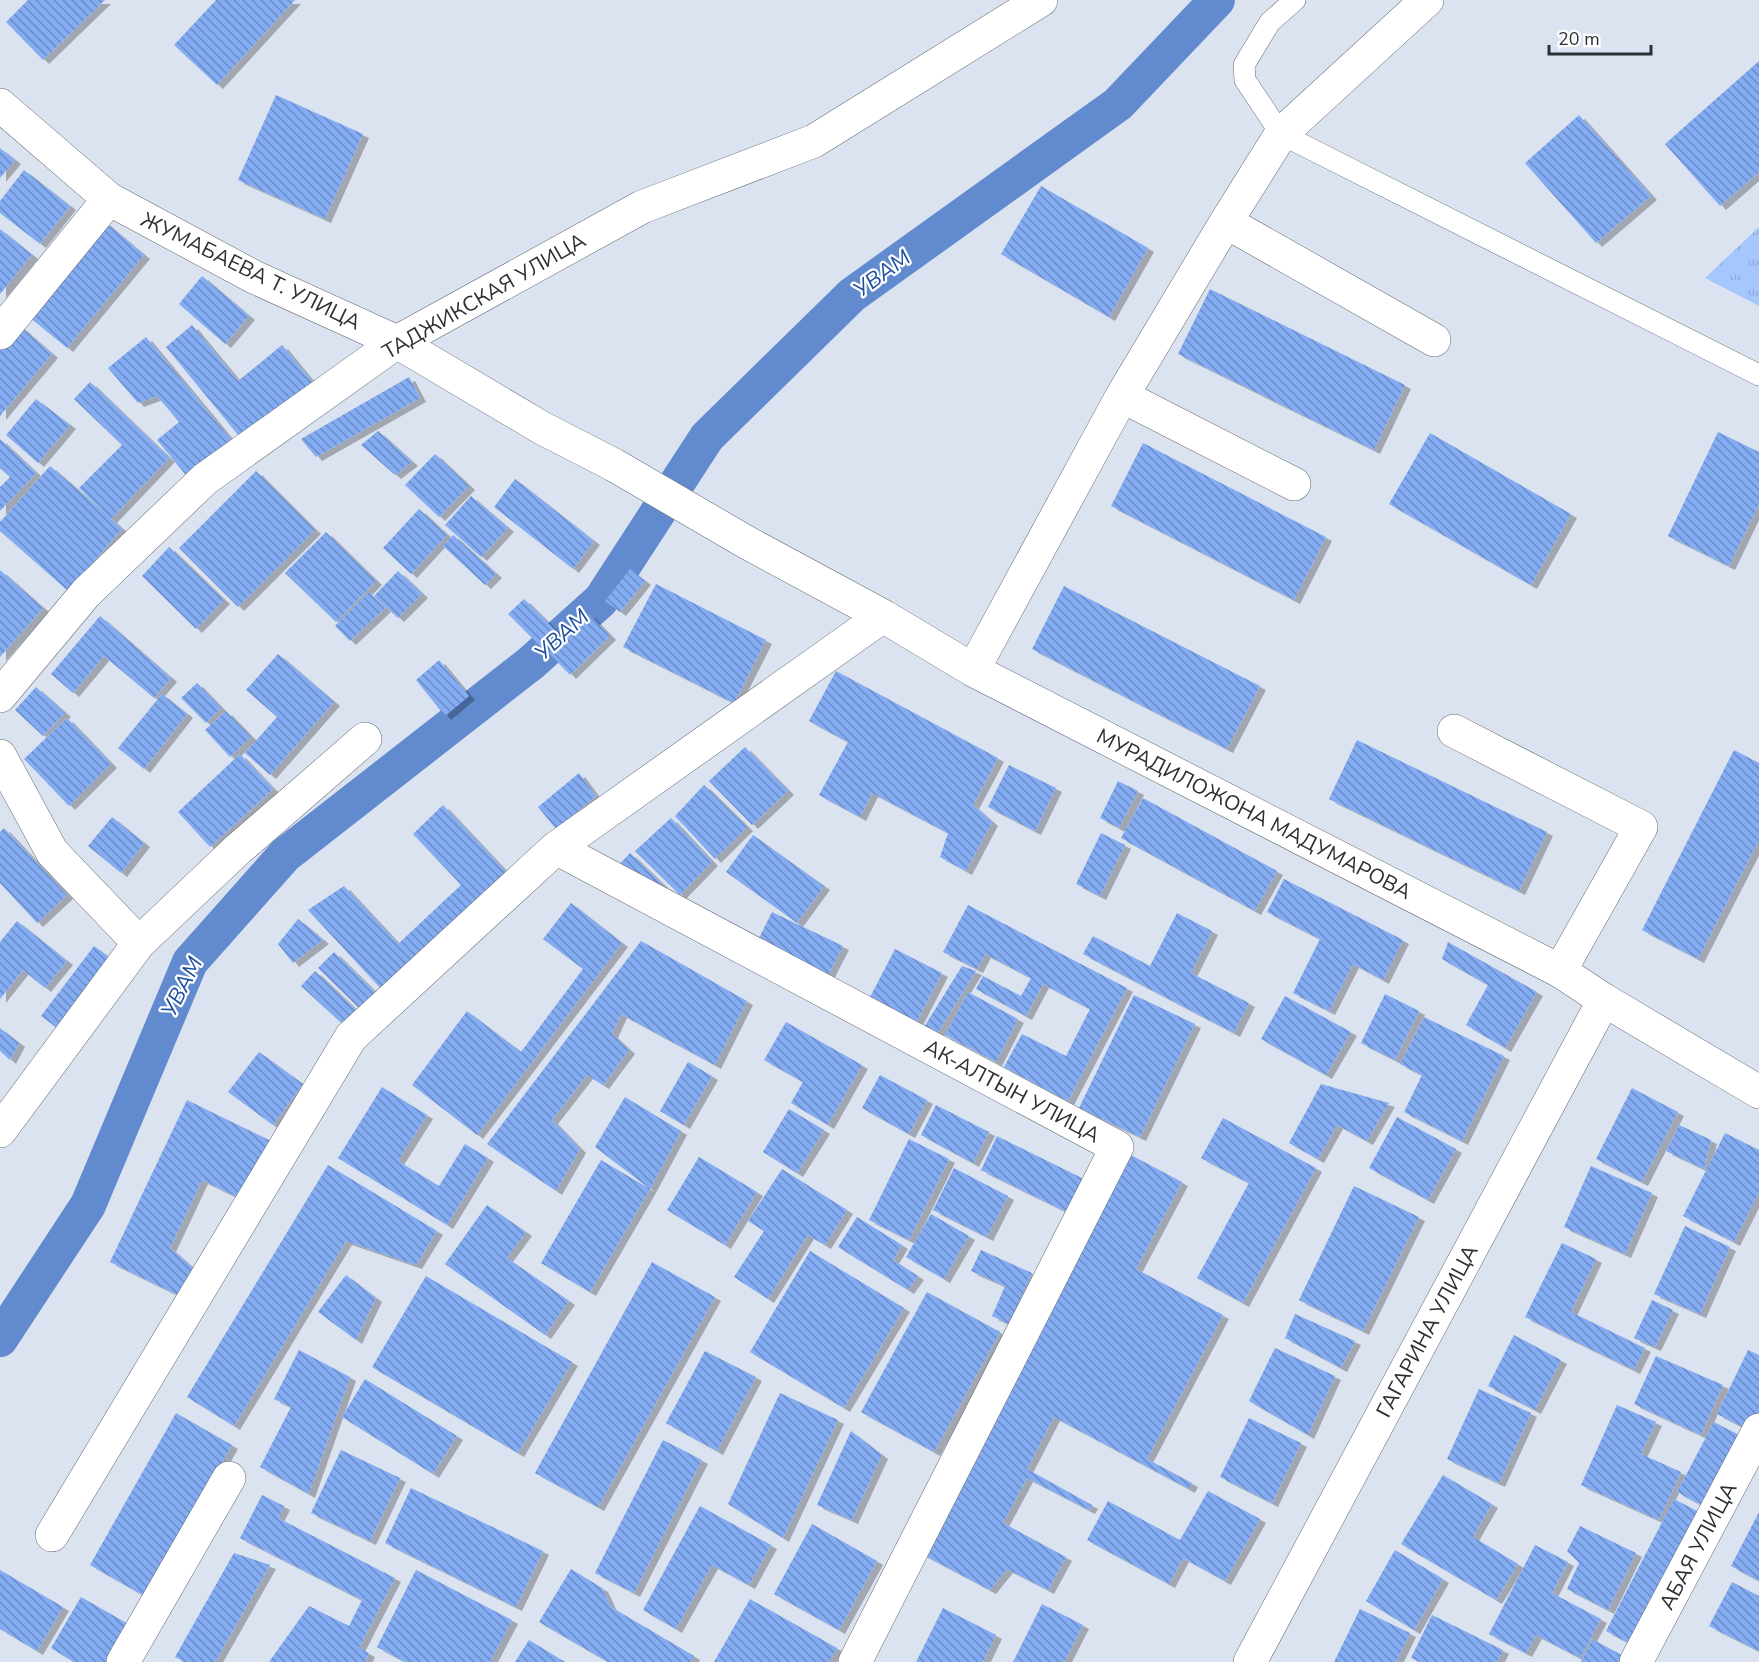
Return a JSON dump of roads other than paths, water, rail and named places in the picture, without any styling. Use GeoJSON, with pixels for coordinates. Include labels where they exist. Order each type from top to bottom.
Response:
{"type":"FeatureCollection","features":[{"type":"Feature","properties":{"kind":"street","name":"ТАДЖИКСКАЯ УЛИЦА"},"geometry":{"type":"LineString","coordinates":[[0,696],[86,593],[206,479],[397,342],[642,207],[814,141],[1041,0]]}},
{"type":"Feature","properties":{"kind":"street"},"geometry":{"type":"LineString","coordinates":[[973,670],[1122,396],[1281,134],[1427,0]]}},
{"type":"Feature","properties":{"kind":"street","name":"ЖУМАБАЕВА Т. УЛИЦА"},"geometry":{"type":"LineString","coordinates":[[0,105],[109,199],[254,277],[397,342],[542,428],[614,465],[746,542]]}},
{"type":"Feature","properties":{"kind":"street"},"geometry":{"type":"LineString","coordinates":[[0,333],[109,199]]}},
{"type":"Feature","properties":{"kind":"street"},"geometry":{"type":"LineString","coordinates":[[1226,222],[1434,340]]}},
{"type":"Feature","properties":{"kind":"street"},"geometry":{"type":"LineString","coordinates":[[1122,396],[1294,484]]}},
{"type":"Feature","properties":{"kind":"street","name":"МУРАДИЛОЖОНА МАДУМАРОВА"},"geometry":{"type":"LineString","coordinates":[[746,542],[883,616],[973,670],[1560,971],[1759,1092]]}},
{"type":"Feature","properties":{"kind":"street"},"geometry":{"type":"LineString","coordinates":[[52,1535],[351,1037],[556,849],[883,616]]}},
{"type":"Feature","properties":{"kind":"street"},"geometry":{"type":"LineString","coordinates":[[1455,731],[1641,828],[1560,971]]}},
{"type":"Feature","properties":{"kind":"street"},"geometry":{"type":"LineString","coordinates":[[0,1131],[139,943],[236,851],[365,739]]}},
{"type":"Feature","properties":{"kind":"street"},"geometry":{"type":"LineString","coordinates":[[0,756],[52,852],[139,943]]}},
{"type":"Feature","properties":{"kind":"street","name":"АК-АЛТЫН УЛИЦА"},"geometry":{"type":"LineString","coordinates":[[556,849],[1117,1147],[855,1662]]}},
{"type":"Feature","properties":{"kind":"street","name":"ГАГАРИНА УЛИЦА"},"geometry":{"type":"LineString","coordinates":[[1250,1662],[1605,1000]]}},
{"type":"Feature","properties":{"kind":"street","name":"АБАЯ УЛИЦА"},"geometry":{"type":"LineString","coordinates":[[1636,1662],[1759,1430]]}},
{"type":"Feature","properties":{"kind":"street"},"geometry":{"type":"LineString","coordinates":[[123,1662],[229,1478]]}},
{"type":"Feature","properties":{"kind":"lane"},"geometry":{"type":"LineString","coordinates":[[1295,0],[1270,22],[1244,65],[1245,80],[1281,134],[1759,375]]}},
{"type":"Feature","properties":{"kind":"waterway","name":"УВАМ"},"geometry":{"type":"LineString","coordinates":[[0,1339],[88,1205],[190,962],[285,855],[531,663],[601,600],[707,437],[852,295],[1118,104],[1217,0]]}}]}
